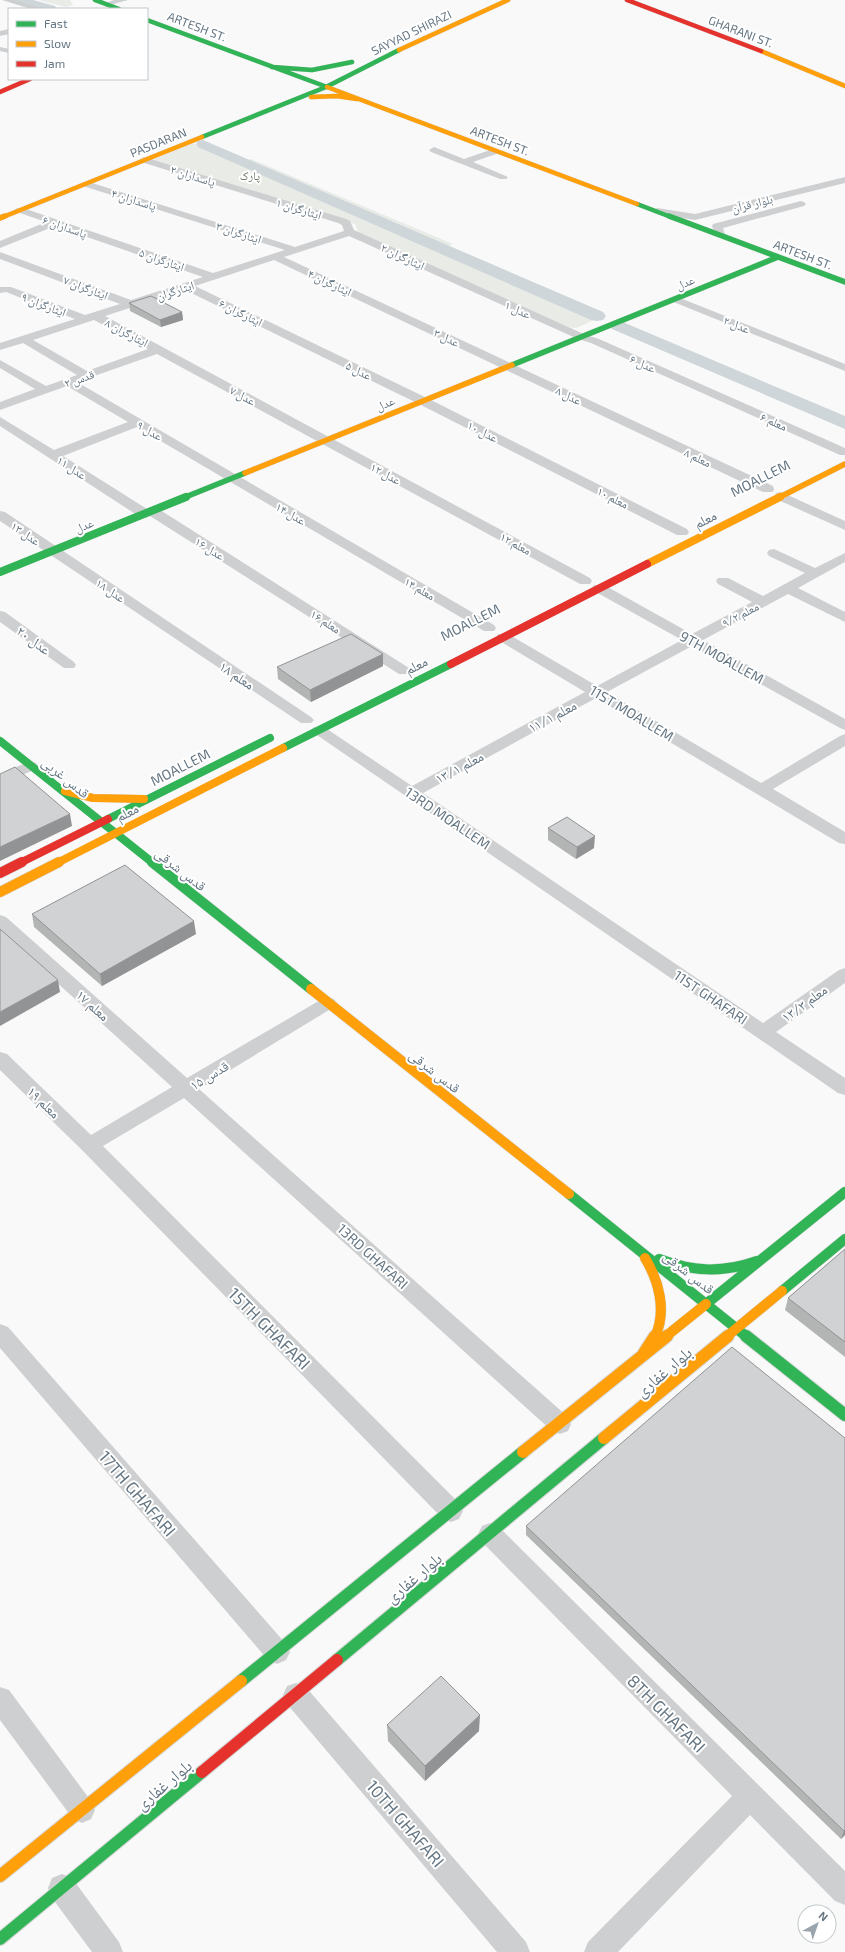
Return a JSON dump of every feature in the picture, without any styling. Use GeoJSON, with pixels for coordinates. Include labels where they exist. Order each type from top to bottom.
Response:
{"type":"FeatureCollection","features":[{"type":"Feature","properties":{"kind":"main road"},"geometry":{"type":"LineString","coordinates":[[95,0],[116,8]]}},
{"type":"Feature","properties":{"kind":"main road","name":"SAYYAD SHIRAZI"},"geometry":{"type":"LineString","coordinates":[[456,13],[488,0]]}},
{"type":"Feature","properties":{"kind":"main road","name":"SAYYAD SHIRAZI"},"geometry":{"type":"LineString","coordinates":[[326,87],[433,33],[508,0]]}},
{"type":"Feature","properties":{"kind":"main road","name":"GHARANI ST."},"geometry":{"type":"LineString","coordinates":[[627,0],[777,57],[845,86]]}},
{"type":"Feature","properties":{"kind":"main road","name":"ARTESH ST."},"geometry":{"type":"LineString","coordinates":[[150,24],[354,97],[845,282]]}},
{"type":"Feature","properties":{"kind":"main road","name":"SAYYAD SHIRAZI"},"geometry":{"type":"LineString","coordinates":[[388,45],[402,38]]}},
{"type":"Feature","properties":{"kind":"main road"},"geometry":{"type":"LineString","coordinates":[[272,67],[312,71],[355,60],[313,82]]}},
{"type":"Feature","properties":{"kind":"main road"},"geometry":{"type":"LineString","coordinates":[[354,97],[350,90],[356,78],[379,61]]}},
{"type":"Feature","properties":{"kind":"main road"},"geometry":{"type":"LineString","coordinates":[[281,70],[288,82]]}},
{"type":"Feature","properties":{"kind":"main road"},"geometry":{"type":"LineString","coordinates":[[1,91],[28,80]]}},
{"type":"Feature","properties":{"kind":"main road","name":"PASDARAN"},"geometry":{"type":"LineString","coordinates":[[175,138],[313,82]]}},
{"type":"Feature","properties":{"kind":"main road","name":"PASDARAN"},"geometry":{"type":"LineString","coordinates":[[0,218],[326,87]]}},
{"type":"Feature","properties":{"kind":"main road"},"geometry":{"type":"LineString","coordinates":[[300,98],[337,96],[354,97]]}},
{"type":"Feature","properties":{"kind":"main road","name":"عدل"},"geometry":{"type":"LineString","coordinates":[[0,572],[778,257]]}},
{"type":"Feature","properties":{"kind":"main road"},"geometry":{"type":"LineString","coordinates":[[830,458],[845,455]]}},
{"type":"Feature","properties":{"kind":"main road","name":"معلم"},"geometry":{"type":"LineString","coordinates":[[0,892],[114,834],[309,723],[845,455]]}},
{"type":"Feature","properties":{"kind":"main road"},"geometry":{"type":"LineString","coordinates":[[668,539],[686,530]]}},
{"type":"Feature","properties":{"kind":"main road"},"geometry":{"type":"LineString","coordinates":[[571,588],[592,582]]}},
{"type":"Feature","properties":{"kind":"main road"},"geometry":{"type":"LineString","coordinates":[[391,678],[408,669]]}},
{"type":"Feature","properties":{"kind":"main road","name":"MOALLEM"},"geometry":{"type":"LineString","coordinates":[[0,873],[278,734]]}},
{"type":"Feature","properties":{"kind":"main road","name":"قدس غربی"},"geometry":{"type":"LineString","coordinates":[[0,741],[114,834]]}},
{"type":"Feature","properties":{"kind":"main road"},"geometry":{"type":"LineString","coordinates":[[60,789],[93,798],[147,799]]}},
{"type":"Feature","properties":{"kind":"main road","name":"قدس شرقی"},"geometry":{"type":"LineString","coordinates":[[114,834],[845,1415]]}},
{"type":"Feature","properties":{"kind":"main road","name":"بلوار غفاری"},"geometry":{"type":"LineString","coordinates":[[0,1876],[845,1192]]}},
{"type":"Feature","properties":{"kind":"main road","name":"بلوار غفاری"},"geometry":{"type":"LineString","coordinates":[[0,1939],[845,1239]]}},
{"type":"Feature","properties":{"kind":"main road"},"geometry":{"type":"LineString","coordinates":[[635,1247],[666,1262],[692,1270],[718,1272],[741,1269],[763,1258]]}},
{"type":"Feature","properties":{"kind":"main road"},"geometry":{"type":"LineString","coordinates":[[635,1247],[651,1264],[656,1278],[660,1301],[660,1319],[654,1341],[636,1362]]}},
{"type":"Feature","properties":{"kind":"street"},"geometry":{"type":"LineString","coordinates":[[6,0],[36,8]]}},
{"type":"Feature","properties":{"kind":"street"},"geometry":{"type":"LineString","coordinates":[[106,4],[124,0]]}},
{"type":"Feature","properties":{"kind":"street"},"geometry":{"type":"LineString","coordinates":[[434,150],[503,177]]}},
{"type":"Feature","properties":{"kind":"street"},"geometry":{"type":"LineString","coordinates":[[464,162],[496,151]]}},
{"type":"Feature","properties":{"kind":"street","name":"پاسداران ۲"},"geometry":{"type":"LineString","coordinates":[[144,160],[242,190]]}},
{"type":"Feature","properties":{"kind":"street","name":"بلوار قرآن"},"geometry":{"type":"LineString","coordinates":[[657,212],[695,218],[845,180]]}},
{"type":"Feature","properties":{"kind":"street","name":"پاسداران ۴"},"geometry":{"type":"LineString","coordinates":[[86,184],[183,214]]}},
{"type":"Feature","properties":{"kind":"street","name":"ایثارگران ۱"},"geometry":{"type":"LineString","coordinates":[[242,190],[342,221],[346,223],[350,232]]}},
{"type":"Feature","properties":{"kind":"street","name":"بلوار قرآن"},"geometry":{"type":"LineString","coordinates":[[720,235],[717,226],[807,202]]}},
{"type":"Feature","properties":{"kind":"street","name":"پاسداران ۶"},"geometry":{"type":"LineString","coordinates":[[20,210],[110,241]]}},
{"type":"Feature","properties":{"kind":"street","name":"ایثارگران ۳"},"geometry":{"type":"LineString","coordinates":[[183,214],[295,250]]}},
{"type":"Feature","properties":{"kind":"street"},"geometry":{"type":"LineString","coordinates":[[0,245],[55,222]]}},
{"type":"Feature","properties":{"kind":"street","name":"ایثارگران"},"geometry":{"type":"LineString","coordinates":[[0,347],[350,232]]}},
{"type":"Feature","properties":{"kind":"street","name":"ایثارگران ۲"},"geometry":{"type":"LineString","coordinates":[[350,232],[455,280]]}},
{"type":"Feature","properties":{"kind":"street","name":"ایثارگران ۵"},"geometry":{"type":"LineString","coordinates":[[110,241],[214,277]]}},
{"type":"Feature","properties":{"kind":"street","name":"ایثارگران ۷"},"geometry":{"type":"LineString","coordinates":[[0,255],[130,304]]}},
{"type":"Feature","properties":{"kind":"street","name":"ایثارگران ۴"},"geometry":{"type":"LineString","coordinates":[[275,257],[384,308]]}},
{"type":"Feature","properties":{"kind":"street","name":"عدل ۱"},"geometry":{"type":"LineString","coordinates":[[455,280],[582,337]]}},
{"type":"Feature","properties":{"kind":"street","name":"ایثارگران ۶"},"geometry":{"type":"LineString","coordinates":[[186,286],[295,339]]}},
{"type":"Feature","properties":{"kind":"street","name":"ایثارگران ۹"},"geometry":{"type":"LineString","coordinates":[[2,290],[85,319]]}},
{"type":"Feature","properties":{"kind":"street","name":"عدل ۲"},"geometry":{"type":"LineString","coordinates":[[676,299],[845,368]]}},
{"type":"Feature","properties":{"kind":"street","name":"عدل ۳"},"geometry":{"type":"LineString","coordinates":[[384,308],[509,366]]}},
{"type":"Feature","properties":{"kind":"street","name":"ایثارگران ۸"},"geometry":{"type":"LineString","coordinates":[[96,316],[159,349]]}},
{"type":"Feature","properties":{"kind":"street","name":"عدل ۶"},"geometry":{"type":"LineString","coordinates":[[582,337],[595,341],[704,390]]}},
{"type":"Feature","properties":{"kind":"street"},"geometry":{"type":"LineString","coordinates":[[24,339],[86,375]]}},
{"type":"Feature","properties":{"kind":"street","name":"عدل ۵"},"geometry":{"type":"LineString","coordinates":[[295,339],[423,401]]}},
{"type":"Feature","properties":{"kind":"street","name":"قدس ۲"},"geometry":{"type":"LineString","coordinates":[[1,404],[68,382],[159,349]]}},
{"type":"Feature","properties":{"kind":"street","name":"عدل ۷"},"geometry":{"type":"LineString","coordinates":[[159,349],[326,440]]}},
{"type":"Feature","properties":{"kind":"street"},"geometry":{"type":"LineString","coordinates":[[0,363],[45,390]]}},
{"type":"Feature","properties":{"kind":"street","name":"عدل ۸"},"geometry":{"type":"LineString","coordinates":[[509,366],[629,424]]}},
{"type":"Feature","properties":{"kind":"street","name":"عدل ۹"},"geometry":{"type":"LineString","coordinates":[[68,382],[232,478]]}},
{"type":"Feature","properties":{"kind":"street","name":"معلم ۶"},"geometry":{"type":"LineString","coordinates":[[704,390],[845,455]]}},
{"type":"Feature","properties":{"kind":"street","name":"عدل ۱۰"},"geometry":{"type":"LineString","coordinates":[[423,401],[544,462]]}},
{"type":"Feature","properties":{"kind":"street","name":"عدل ۱۱"},"geometry":{"type":"LineString","coordinates":[[0,422],[148,512]]}},
{"type":"Feature","properties":{"kind":"street"},"geometry":{"type":"LineString","coordinates":[[53,455],[137,423]]}},
{"type":"Feature","properties":{"kind":"street","name":"معلم ۸"},"geometry":{"type":"LineString","coordinates":[[629,424],[845,526]]}},
{"type":"Feature","properties":{"kind":"street","name":"عدل ۱۲"},"geometry":{"type":"LineString","coordinates":[[326,440],[446,505]]}},
{"type":"Feature","properties":{"kind":"street","name":"معلم ۱۰"},"geometry":{"type":"LineString","coordinates":[[544,462],[686,530]]}},
{"type":"Feature","properties":{"kind":"street","name":"عدل ۱۴"},"geometry":{"type":"LineString","coordinates":[[232,478],[350,548]]}},
{"type":"Feature","properties":{"kind":"street","name":"معلم ۱۲"},"geometry":{"type":"LineString","coordinates":[[446,505],[592,582]]}},
{"type":"Feature","properties":{"kind":"street","name":"عدل ۱۶"},"geometry":{"type":"LineString","coordinates":[[148,512],[268,585]]}},
{"type":"Feature","properties":{"kind":"street","name":"عدل ۱۳"},"geometry":{"type":"LineString","coordinates":[[0,515],[53,551]]}},
{"type":"Feature","properties":{"kind":"street","name":"معلم ۱۴"},"geometry":{"type":"LineString","coordinates":[[350,548],[493,631]]}},
{"type":"Feature","properties":{"kind":"street","name":"عدل ۱۸"},"geometry":{"type":"LineString","coordinates":[[53,551],[169,629]]}},
{"type":"Feature","properties":{"kind":"street"},"geometry":{"type":"LineString","coordinates":[[774,553],[816,573]]}},
{"type":"Feature","properties":{"kind":"street","name":"معلم ۹/۲"},"geometry":{"type":"LineString","coordinates":[[645,666],[845,557]]}},
{"type":"Feature","properties":{"kind":"street"},"geometry":{"type":"LineString","coordinates":[[723,581],[763,602]]}},
{"type":"Feature","properties":{"kind":"street","name":"9TH MOALLEM"},"geometry":{"type":"LineString","coordinates":[[592,582],[692,640],[845,725]]}},
{"type":"Feature","properties":{"kind":"street","name":"معلم ۱۶‌"},"geometry":{"type":"LineString","coordinates":[[268,585],[408,669]]}},
{"type":"Feature","properties":{"kind":"street"},"geometry":{"type":"LineString","coordinates":[[788,588],[845,618]]}},
{"type":"Feature","properties":{"kind":"street","name":"عدل ۲۰"},"geometry":{"type":"LineString","coordinates":[[0,615],[69,665]]}},
{"type":"Feature","properties":{"kind":"street","name":"معلم ۱۸"},"geometry":{"type":"LineString","coordinates":[[169,629],[309,723]]}},
{"type":"Feature","properties":{"kind":"street","name":"11ST MOALLEM"},"geometry":{"type":"LineString","coordinates":[[493,631],[845,840]]}},
{"type":"Feature","properties":{"kind":"street","name":"معلم ۱۱/۱"},"geometry":{"type":"LineString","coordinates":[[507,740],[645,666]]}},
{"type":"Feature","properties":{"kind":"street","name":"13RD MOALLEM"},"geometry":{"type":"LineString","coordinates":[[309,723],[578,906]]}},
{"type":"Feature","properties":{"kind":"street"},"geometry":{"type":"LineString","coordinates":[[760,790],[845,739]]}},
{"type":"Feature","properties":{"kind":"street","name":"معلم ۱۳/۱"},"geometry":{"type":"LineString","coordinates":[[411,793],[507,740]]}},
{"type":"Feature","properties":{"kind":"street"},"geometry":{"type":"LineString","coordinates":[[0,780],[30,766]]}},
{"type":"Feature","properties":{"kind":"street","name":"11ST GHAFARI"},"geometry":{"type":"LineString","coordinates":[[578,906],[845,1088]]}},
{"type":"Feature","properties":{"kind":"street","name":"معلم ۱۷"},"geometry":{"type":"LineString","coordinates":[[0,921],[186,1089]]}},
{"type":"Feature","properties":{"kind":"street","name":"معلم ۱۳/۳"},"geometry":{"type":"LineString","coordinates":[[763,1032],[845,974]]}},
{"type":"Feature","properties":{"kind":"street","name":"قدس ۱۵"},"geometry":{"type":"LineString","coordinates":[[89,1145],[186,1089],[328,1003]]}},
{"type":"Feature","properties":{"kind":"street","name":"معلم ۱۹"},"geometry":{"type":"LineString","coordinates":[[0,1059],[89,1145]]}},
{"type":"Feature","properties":{"kind":"street","name":"13RD GHAFARI"},"geometry":{"type":"LineString","coordinates":[[186,1089],[560,1424]]}},
{"type":"Feature","properties":{"kind":"street","name":"15TH GHAFARI"},"geometry":{"type":"LineString","coordinates":[[89,1145],[452,1511]]}},
{"type":"Feature","properties":{"kind":"street","name":"17TH GHAFARI"},"geometry":{"type":"LineString","coordinates":[[0,1333],[277,1652]]}},
{"type":"Feature","properties":{"kind":"street","name":"8TH GHAFARI"},"geometry":{"type":"LineString","coordinates":[[490,1534],[845,1891]]}},
{"type":"Feature","properties":{"kind":"street","name":"10TH GHAFARI"},"geometry":{"type":"LineString","coordinates":[[296,1695],[516,1952]]}},
{"type":"Feature","properties":{"kind":"street"},"geometry":{"type":"LineString","coordinates":[[0,1699],[82,1810]]}},
{"type":"Feature","properties":{"kind":"street"},"geometry":{"type":"LineString","coordinates":[[598,1952],[750,1796]]}},
{"type":"Feature","properties":{"kind":"street"},"geometry":{"type":"LineString","coordinates":[[62,1888],[109,1952]]}},
{"type":"Feature","properties":{"kind":"green space"},"geometry":{"type":"Polygon","coordinates":[[[38,0],[70,0],[73,5],[66,7],[38,0]]]}},
{"type":"Feature","properties":{"kind":"green space","name":"پارک"},"geometry":{"type":"Polygon","coordinates":[[[193,143],[238,163],[251,159],[453,244],[446,247],[601,317],[576,328],[568,327],[359,234],[355,224],[153,160],[193,143]]]}},
{"type":"Feature","properties":{"kind":"building"},"geometry":{"type":"Polygon","coordinates":[[[151,296],[182,312],[160,320],[129,303],[151,296]]]}},
{"type":"Feature","properties":{"kind":"building"},"geometry":{"type":"Polygon","coordinates":[[[351,634],[383,654],[310,690],[277,667],[351,634]]]}},
{"type":"Feature","properties":{"kind":"building"},"geometry":{"type":"Polygon","coordinates":[[[15,767],[70,814],[0,847],[0,774],[15,767]]]}},
{"type":"Feature","properties":{"kind":"building"},"geometry":{"type":"Polygon","coordinates":[[[567,817],[595,836],[577,847],[548,828],[567,817]]]}},
{"type":"Feature","properties":{"kind":"building"},"geometry":{"type":"Polygon","coordinates":[[[125,865],[194,921],[100,974],[32,914],[125,865]]]}},
{"type":"Feature","properties":{"kind":"building"},"geometry":{"type":"Polygon","coordinates":[[[0,929],[58,980],[0,1012],[0,929]]]}},
{"type":"Feature","properties":{"kind":"building"},"geometry":{"type":"Polygon","coordinates":[[[845,1249],[845,1342],[788,1298],[845,1249]]]}},
{"type":"Feature","properties":{"kind":"building"},"geometry":{"type":"Polygon","coordinates":[[[732,1347],[845,1438],[844,1831],[526,1526],[732,1347]]]}},
{"type":"Feature","properties":{"kind":"building"},"geometry":{"type":"Polygon","coordinates":[[[441,1676],[480,1715],[425,1766],[387,1725],[441,1676]]]}},
{"type":"Feature","properties":{"kind":"waterway"},"geometry":{"type":"LineString","coordinates":[[19,0],[47,8]]}},
{"type":"Feature","properties":{"kind":"waterway"},"geometry":{"type":"LineString","coordinates":[[203,144],[597,316]]}},
{"type":"Feature","properties":{"kind":"waterway"},"geometry":{"type":"LineString","coordinates":[[618,325],[845,423]]}},
{"type":"Feature","properties":{"kind":"traffic: fast"},"geometry":{"type":"LineString","coordinates":[[95,0],[116,8]]}},
{"type":"Feature","properties":{"kind":"traffic: fast"},"geometry":{"type":"LineString","coordinates":[[148,20],[327,87]]}},
{"type":"Feature","properties":{"kind":"traffic: fast"},"geometry":{"type":"LineString","coordinates":[[202,137],[326,87],[399,50]]}},
{"type":"Feature","properties":{"kind":"traffic: fast"},"geometry":{"type":"LineString","coordinates":[[272,67],[312,70],[352,62]]}},
{"type":"Feature","properties":{"kind":"traffic: fast"},"geometry":{"type":"LineString","coordinates":[[637,204],[845,282]]}},
{"type":"Feature","properties":{"kind":"traffic: fast"},"geometry":{"type":"LineString","coordinates":[[512,365],[778,257]]}},
{"type":"Feature","properties":{"kind":"traffic: fast"},"geometry":{"type":"LineString","coordinates":[[0,572],[245,473]]}},
{"type":"Feature","properties":{"kind":"traffic: fast"},"geometry":{"type":"LineString","coordinates":[[283,748],[451,664]]}},
{"type":"Feature","properties":{"kind":"traffic: fast"},"geometry":{"type":"LineString","coordinates":[[108,819],[270,738]]}},
{"type":"Feature","properties":{"kind":"traffic: fast"},"geometry":{"type":"LineString","coordinates":[[0,741],[311,989]]}},
{"type":"Feature","properties":{"kind":"traffic: fast"},"geometry":{"type":"LineString","coordinates":[[706,1304],[845,1192]]}},
{"type":"Feature","properties":{"kind":"traffic: fast"},"geometry":{"type":"LineString","coordinates":[[569,1194],[845,1415]]}},
{"type":"Feature","properties":{"kind":"traffic: fast"},"geometry":{"type":"LineString","coordinates":[[782,1291],[845,1239]]}},
{"type":"Feature","properties":{"kind":"traffic: fast"},"geometry":{"type":"LineString","coordinates":[[659,1259],[684,1267],[708,1270],[732,1269],[757,1261]]}},
{"type":"Feature","properties":{"kind":"traffic: fast"},"geometry":{"type":"LineString","coordinates":[[337,1660],[604,1438]]}},
{"type":"Feature","properties":{"kind":"traffic: fast"},"geometry":{"type":"LineString","coordinates":[[241,1681],[523,1452]]}},
{"type":"Feature","properties":{"kind":"traffic: fast"},"geometry":{"type":"LineString","coordinates":[[0,1939],[202,1772]]}},
{"type":"Feature","properties":{"kind":"traffic: slow"},"geometry":{"type":"LineString","coordinates":[[399,50],[433,33],[508,0]]}},
{"type":"Feature","properties":{"kind":"traffic: slow"},"geometry":{"type":"LineString","coordinates":[[761,51],[845,86]]}},
{"type":"Feature","properties":{"kind":"traffic: slow"},"geometry":{"type":"LineString","coordinates":[[327,87],[637,204]]}},
{"type":"Feature","properties":{"kind":"traffic: slow"},"geometry":{"type":"LineString","coordinates":[[311,97],[337,96],[357,99]]}},
{"type":"Feature","properties":{"kind":"traffic: slow"},"geometry":{"type":"LineString","coordinates":[[0,218],[202,137]]}},
{"type":"Feature","properties":{"kind":"traffic: slow"},"geometry":{"type":"LineString","coordinates":[[245,473],[512,365]]}},
{"type":"Feature","properties":{"kind":"traffic: slow"},"geometry":{"type":"LineString","coordinates":[[647,564],[845,464]]}},
{"type":"Feature","properties":{"kind":"traffic: slow"},"geometry":{"type":"LineString","coordinates":[[0,892],[283,748]]}},
{"type":"Feature","properties":{"kind":"traffic: slow"},"geometry":{"type":"LineString","coordinates":[[65,791],[93,798],[144,799]]}},
{"type":"Feature","properties":{"kind":"traffic: slow"},"geometry":{"type":"LineString","coordinates":[[311,989],[569,1194]]}},
{"type":"Feature","properties":{"kind":"traffic: slow"},"geometry":{"type":"LineString","coordinates":[[644,1353],[652,1343],[657,1332],[661,1307],[660,1294],[656,1281],[645,1258]]}},
{"type":"Feature","properties":{"kind":"traffic: slow"},"geometry":{"type":"LineString","coordinates":[[604,1438],[782,1291]]}},
{"type":"Feature","properties":{"kind":"traffic: slow"},"geometry":{"type":"LineString","coordinates":[[523,1452],[706,1304]]}},
{"type":"Feature","properties":{"kind":"traffic: slow"},"geometry":{"type":"LineString","coordinates":[[0,1876],[241,1681]]}},
{"type":"Feature","properties":{"kind":"traffic: jam"},"geometry":{"type":"LineString","coordinates":[[627,0],[761,51]]}},
{"type":"Feature","properties":{"kind":"traffic: jam"},"geometry":{"type":"LineString","coordinates":[[0,92],[28,80]]}},
{"type":"Feature","properties":{"kind":"traffic: jam"},"geometry":{"type":"LineString","coordinates":[[451,664],[647,564]]}},
{"type":"Feature","properties":{"kind":"traffic: jam"},"geometry":{"type":"LineString","coordinates":[[0,873],[108,819]]}},
{"type":"Feature","properties":{"kind":"traffic: jam"},"geometry":{"type":"LineString","coordinates":[[202,1772],[337,1660]]}}]}
